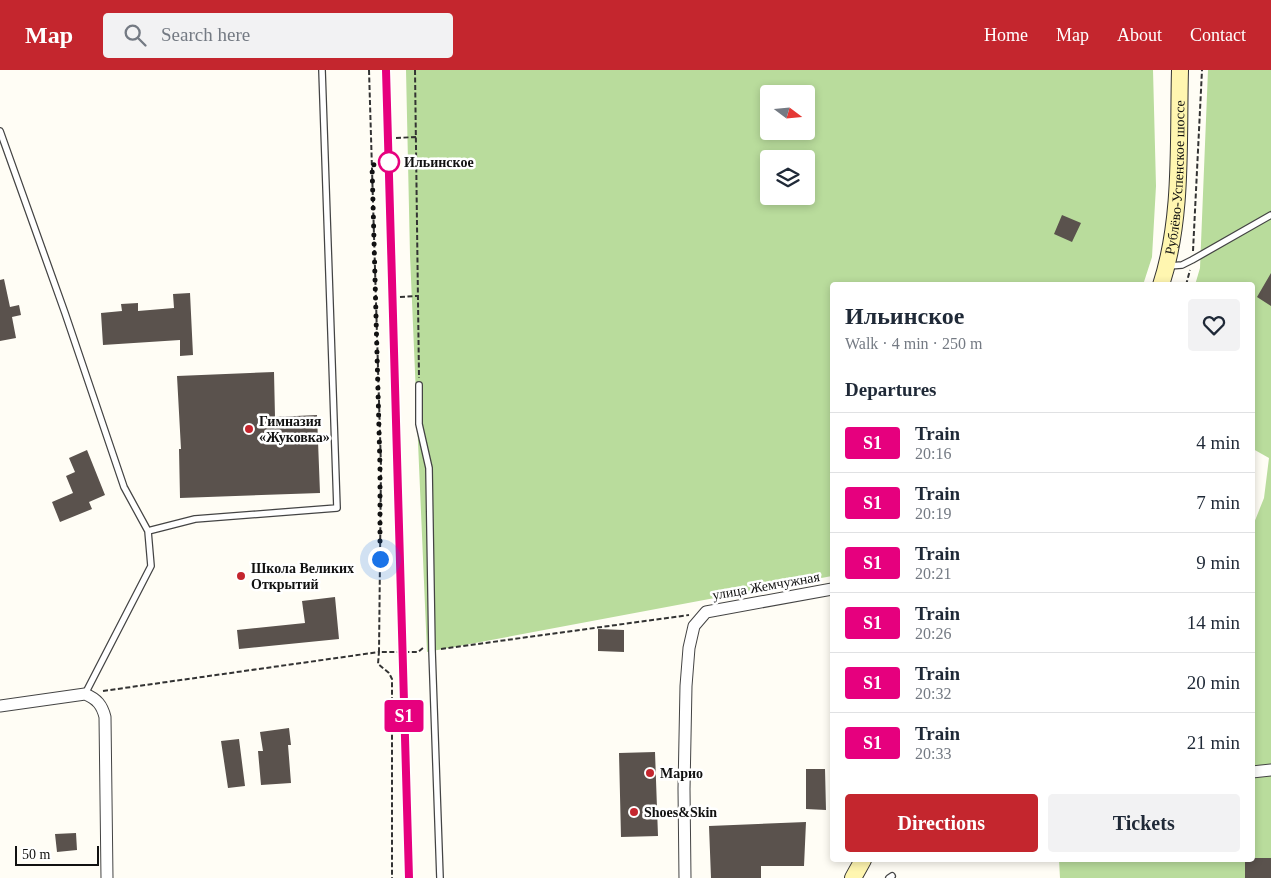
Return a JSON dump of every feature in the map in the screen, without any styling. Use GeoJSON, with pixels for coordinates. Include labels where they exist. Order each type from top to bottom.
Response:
{"type":"FeatureCollection","features":[{"type":"Feature","properties":{"kind":"main road","name":"Рублёво-Успенское шоссе"},"geometry":{"type":"LineString","coordinates":[[1162,282],[1173,240],[1176,208],[1180,70]]}},
{"type":"Feature","properties":{"kind":"street","name":"улица Жемчужная"},"geometry":{"type":"LineString","coordinates":[[685,878],[686,686],[689,648],[694,626],[706,612],[830,589]]}},
{"type":"Feature","properties":{"kind":"street"},"geometry":{"type":"LineString","coordinates":[[0,706],[85,694],[96,698],[102,707],[105,717],[108,878]]}},
{"type":"Feature","properties":{"kind":"street"},"geometry":{"type":"LineString","coordinates":[[1255,772],[1271,770]]}},
{"type":"Feature","properties":{"kind":"lane"},"geometry":{"type":"LineString","coordinates":[[148,531],[195,519],[337,508],[322,70]]}},
{"type":"Feature","properties":{"kind":"lane"},"geometry":{"type":"LineString","coordinates":[[0,131],[65,313],[124,487],[148,531],[151,566],[85,694]]}},
{"type":"Feature","properties":{"kind":"lane"},"geometry":{"type":"LineString","coordinates":[[1167,266],[1182,265],[1271,216]]}},
{"type":"Feature","properties":{"kind":"lane"},"geometry":{"type":"LineString","coordinates":[[419,385],[419,424],[429,468],[432,650],[440,878]]}},
{"type":"Feature","properties":{"kind":"path"},"geometry":{"type":"LineString","coordinates":[[370,70],[380,467],[378,664],[389,673],[392,679],[392,878]]}},
{"type":"Feature","properties":{"kind":"path"},"geometry":{"type":"LineString","coordinates":[[415,70],[419,385]]}},
{"type":"Feature","properties":{"kind":"path"},"geometry":{"type":"LineString","coordinates":[[1187,282],[1192,260],[1202,70]]}},
{"type":"Feature","properties":{"kind":"path"},"geometry":{"type":"LineString","coordinates":[[396,138],[416,137]]}},
{"type":"Feature","properties":{"kind":"path"},"geometry":{"type":"LineString","coordinates":[[400,297],[418,296]]}},
{"type":"Feature","properties":{"kind":"path"},"geometry":{"type":"LineString","coordinates":[[432,650],[706,612]]}},
{"type":"Feature","properties":{"kind":"path"},"geometry":{"type":"LineString","coordinates":[[85,694],[379,652],[418,652],[432,642]]}},
{"type":"Feature","properties":{"kind":"green space"},"geometry":{"type":"Polygon","coordinates":[[[406,70],[1153,70],[1156,186],[1152,257],[1144,282],[830,282],[830,576],[427,652],[410,255],[406,70]]]}},
{"type":"Feature","properties":{"kind":"green space"},"geometry":{"type":"Polygon","coordinates":[[[1208,70],[1271,70],[1271,878],[1060,878],[1059,862],[1255,862],[1255,520],[1264,498],[1269,458],[1255,450],[1255,282],[1196,282],[1200,268],[1208,70]]]}},
{"type":"Feature","properties":{"kind":"building"},"geometry":{"type":"Polygon","coordinates":[[[1062,215],[1081,223],[1072,242],[1054,234],[1062,215]]]}},
{"type":"Feature","properties":{"kind":"building"},"geometry":{"type":"Polygon","coordinates":[[[1271,273],[1271,306],[1257,297],[1271,273]]]}},
{"type":"Feature","properties":{"kind":"building"},"geometry":{"type":"Polygon","coordinates":[[[4,279],[10,307],[19,305],[21,315],[12,317],[16,338],[0,341],[0,280],[4,279]]]}},
{"type":"Feature","properties":{"kind":"building"},"geometry":{"type":"Polygon","coordinates":[[[190,293],[193,355],[180,356],[180,340],[103,345],[101,313],[122,311],[121,304],[138,303],[138,311],[174,308],[173,294],[190,293]]]}},
{"type":"Feature","properties":{"kind":"building","name":"Гимназия «Жуковка»"},"geometry":{"type":"Polygon","coordinates":[[[274,372],[275,417],[317,415],[320,493],[180,498],[179,449],[181,449],[177,376],[274,372]]]}},
{"type":"Feature","properties":{"kind":"building"},"geometry":{"type":"Polygon","coordinates":[[[87,450],[105,495],[89,502],[92,509],[60,522],[52,502],[73,493],[66,476],[75,472],[69,458],[87,450]]]}},
{"type":"Feature","properties":{"kind":"building"},"geometry":{"type":"Polygon","coordinates":[[[335,597],[339,639],[239,649],[237,630],[305,623],[302,601],[335,597]]]}},
{"type":"Feature","properties":{"kind":"building"},"geometry":{"type":"Polygon","coordinates":[[[598,629],[624,630],[624,652],[598,651],[598,629]]]}},
{"type":"Feature","properties":{"kind":"building"},"geometry":{"type":"Polygon","coordinates":[[[289,728],[291,745],[288,745],[291,783],[261,785],[258,751],[263,751],[260,732],[289,728]]]}},
{"type":"Feature","properties":{"kind":"building"},"geometry":{"type":"Polygon","coordinates":[[[239,739],[245,786],[228,788],[221,741],[239,739]]]}},
{"type":"Feature","properties":{"kind":"building"},"geometry":{"type":"Polygon","coordinates":[[[655,752],[658,836],[621,837],[619,753],[655,752]]]}},
{"type":"Feature","properties":{"kind":"building"},"geometry":{"type":"Polygon","coordinates":[[[806,769],[825,769],[826,810],[806,809],[806,769]]]}},
{"type":"Feature","properties":{"kind":"building"},"geometry":{"type":"Polygon","coordinates":[[[806,822],[804,866],[761,866],[761,878],[711,878],[709,826],[806,822]]]}},
{"type":"Feature","properties":{"kind":"building"},"geometry":{"type":"Polygon","coordinates":[[[76,833],[77,850],[57,852],[55,834],[76,833]]]}},
{"type":"Feature","properties":{"kind":"building"},"geometry":{"type":"Polygon","coordinates":[[[1255,858],[1271,858],[1271,878],[1245,878],[1245,862],[1255,862],[1255,858]]]}},
{"type":"Feature","properties":{"kind":"railway"},"geometry":{"type":"LineString","coordinates":[[386,70],[409,878]]}},
{"type":"Feature","properties":{"kind":"train","name":"S1"},"geometry":{"type":"LineString","coordinates":[[386,70],[409,878]]}},
{"type":"Feature","properties":{"kind":"place","name":"Ильинское"},"geometry":{"type":"Point","coordinates":[389,162]}},
{"type":"Feature","properties":{"kind":"place","name":"Гимназия «Жуковка»"},"geometry":{"type":"Point","coordinates":[249,429]}},
{"type":"Feature","properties":{"kind":"place","name":"Школа Великих Открытий"},"geometry":{"type":"Point","coordinates":[241,576]}},
{"type":"Feature","properties":{"kind":"place","name":"Марио"},"geometry":{"type":"Point","coordinates":[650,773]}},
{"type":"Feature","properties":{"kind":"place","name":"Shoes&Skin"},"geometry":{"type":"Point","coordinates":[634,812]}},
{"type":"Feature","properties":{"kind":"route"},"geometry":{"type":"LineString","coordinates":[[380,559],[380,467],[372,165],[389,162]]}}]}
